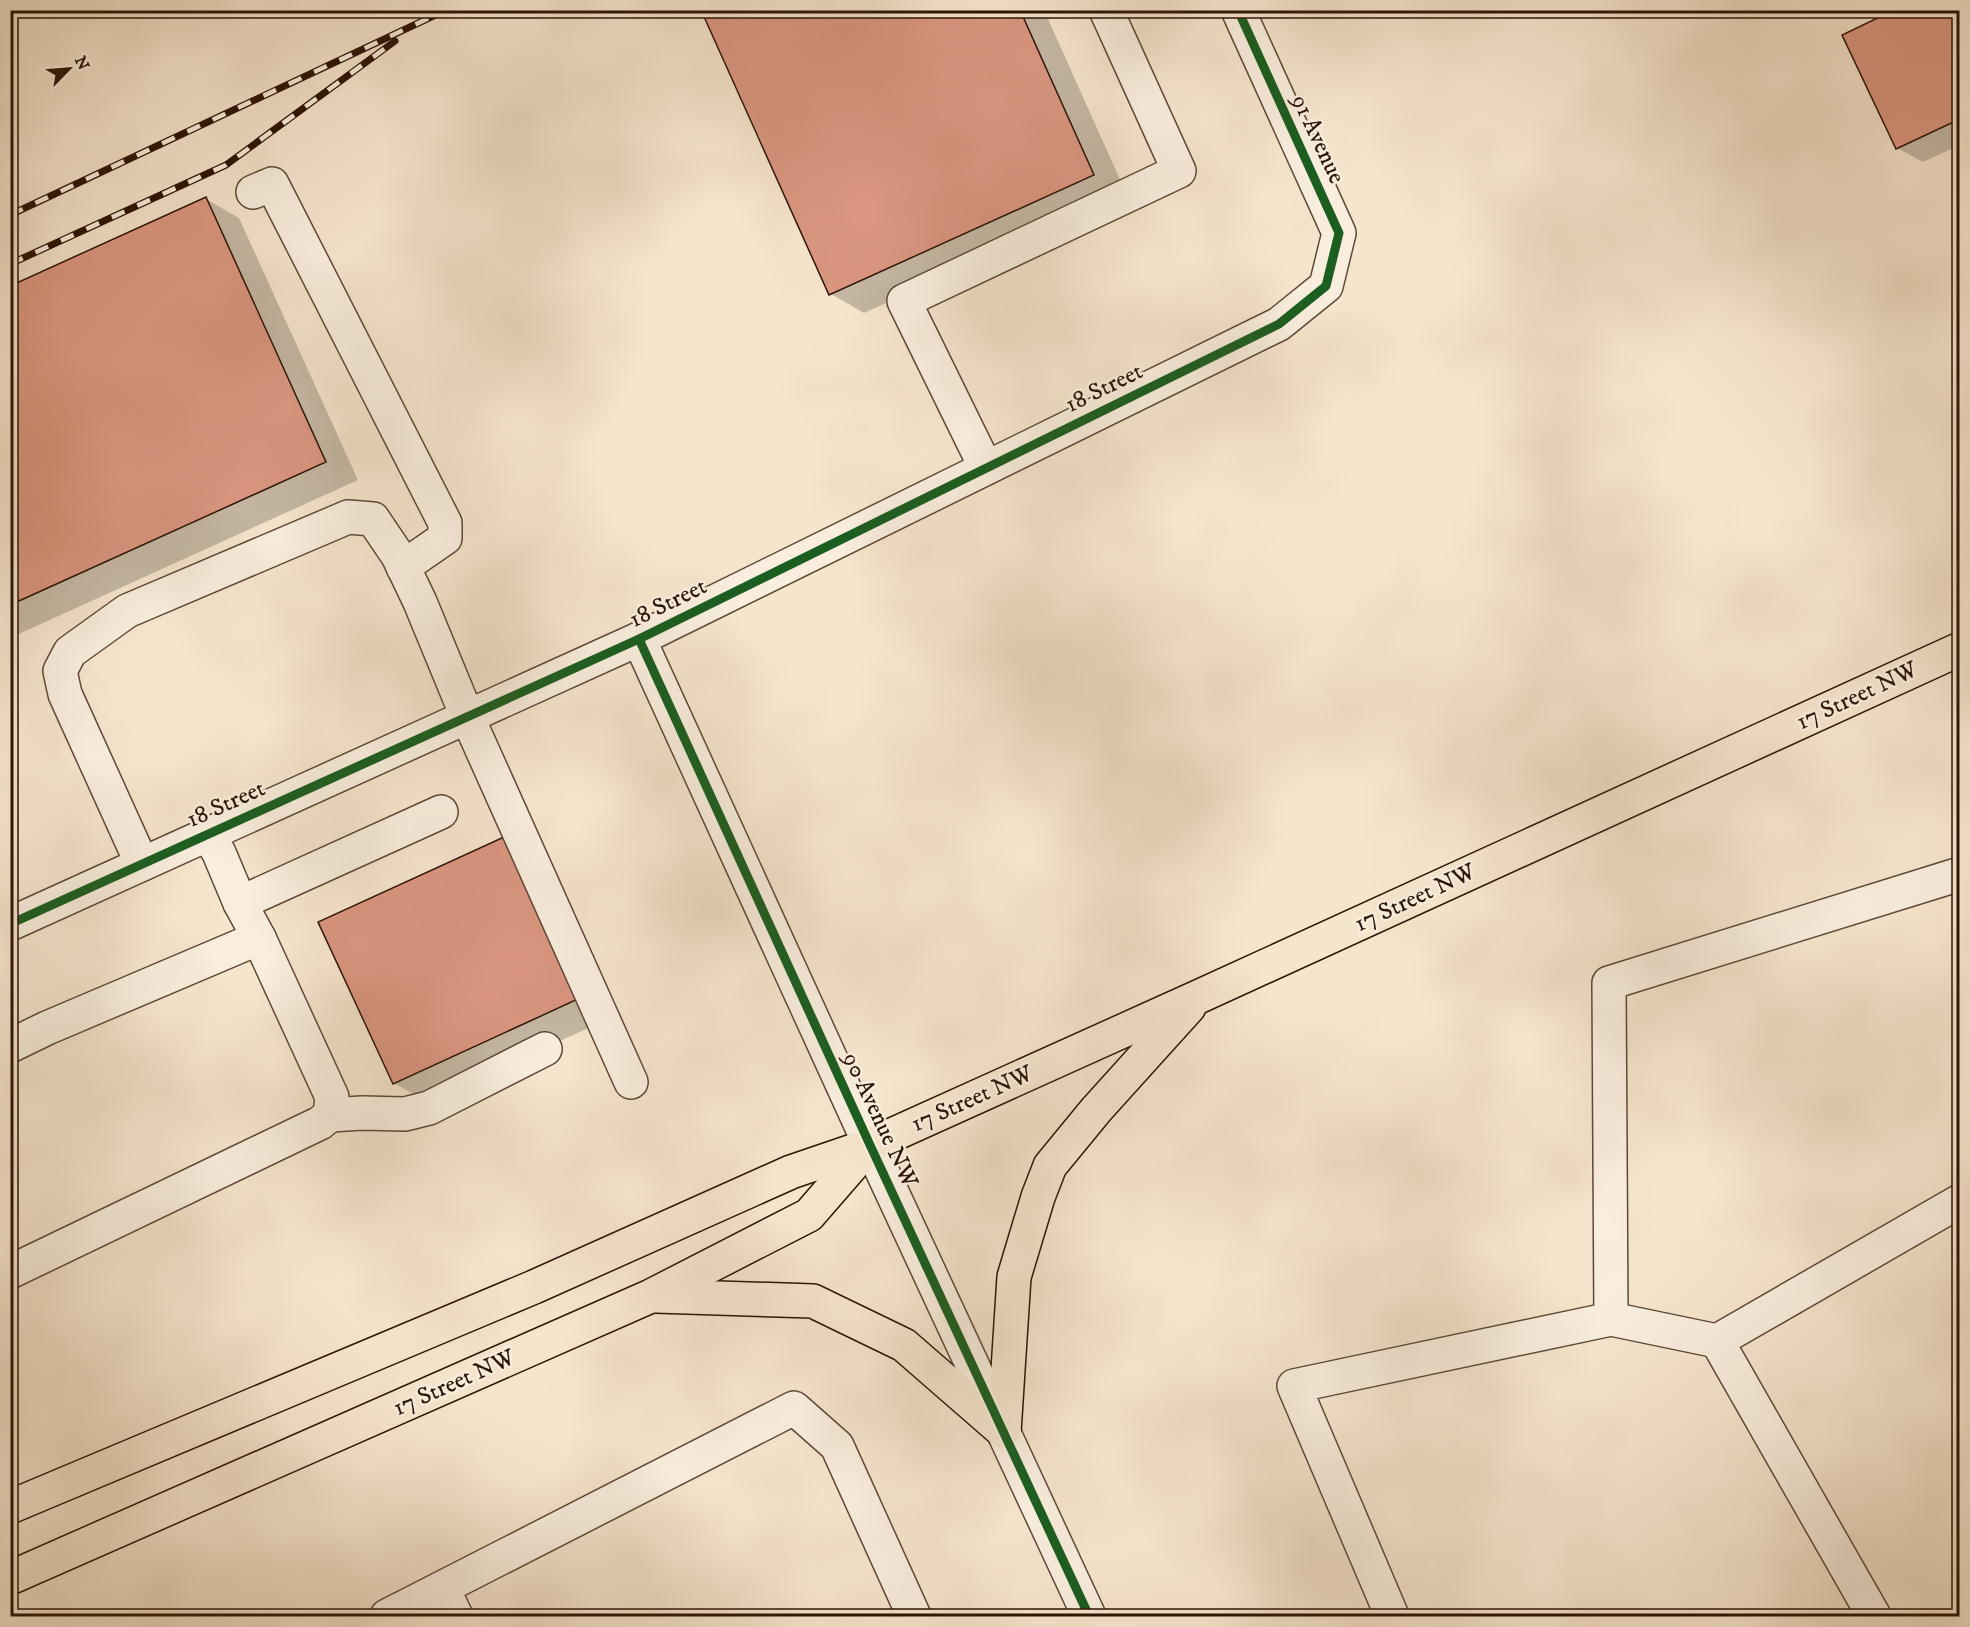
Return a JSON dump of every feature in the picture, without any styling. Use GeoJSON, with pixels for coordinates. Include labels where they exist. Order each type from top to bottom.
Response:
{"type":"FeatureCollection","features":[{"type":"Feature","properties":{"kind":"main road","name":"17 Street NW"},"geometry":{"type":"LineString","coordinates":[[10,1507],[534,1287],[791,1172],[870,1145],[1959,649]]}},
{"type":"Feature","properties":{"kind":"main road"},"geometry":{"type":"LineString","coordinates":[[1004,1432],[1014,1277],[1038,1197],[1050,1166],[1096,1110],[1198,997]]}},
{"type":"Feature","properties":{"kind":"main road","name":"17 Street NW"},"geometry":{"type":"LineString","coordinates":[[10,1578],[651,1296],[809,1215],[870,1145]]}},
{"type":"Feature","properties":{"kind":"main road"},"geometry":{"type":"LineString","coordinates":[[651,1296],[813,1301],[904,1345],[1004,1432]]}},
{"type":"Feature","properties":{"kind":"street"},"geometry":{"type":"LineString","coordinates":[[986,468],[904,301],[1179,171],[1106,10]]}},
{"type":"Feature","properties":{"kind":"street","name":"91 Avenue"},"geometry":{"type":"LineString","coordinates":[[1238,10],[1339,233],[1326,286]]}},
{"type":"Feature","properties":{"kind":"street"},"geometry":{"type":"LineString","coordinates":[[253,192],[272,184],[445,523],[445,538],[403,567]]}},
{"type":"Feature","properties":{"kind":"street","name":"18 Street"},"geometry":{"type":"LineString","coordinates":[[10,924],[639,639],[1279,324],[1326,286]]}},
{"type":"Feature","properties":{"kind":"street"},"geometry":{"type":"LineString","coordinates":[[142,864],[65,694],[60,671],[70,652],[127,611],[348,517],[373,519],[403,567],[420,602],[467,716],[631,1082]]}},
{"type":"Feature","properties":{"kind":"street","name":"90 Avenue NW"},"geometry":{"type":"LineString","coordinates":[[639,639],[1089,1617]]}},
{"type":"Feature","properties":{"kind":"street"},"geometry":{"type":"LineString","coordinates":[[240,903],[441,812]]}},
{"type":"Feature","properties":{"kind":"street"},"geometry":{"type":"LineString","coordinates":[[208,834],[219,853],[240,903],[259,938],[332,1097],[330,1115]]}},
{"type":"Feature","properties":{"kind":"street"},"geometry":{"type":"LineString","coordinates":[[1611,1319],[1609,983],[1959,874]]}},
{"type":"Feature","properties":{"kind":"street"},"geometry":{"type":"LineString","coordinates":[[10,1046],[259,938]]}},
{"type":"Feature","properties":{"kind":"street"},"geometry":{"type":"LineString","coordinates":[[10,1272],[320,1124],[330,1115],[405,1114],[429,1108],[545,1049]]}},
{"type":"Feature","properties":{"kind":"street"},"geometry":{"type":"LineString","coordinates":[[1392,1617],[1294,1386],[1611,1319],[1717,1341],[1959,1202]]}},
{"type":"Feature","properties":{"kind":"street"},"geometry":{"type":"LineString","coordinates":[[1717,1341],[1874,1617]]}},
{"type":"Feature","properties":{"kind":"street"},"geometry":{"type":"LineString","coordinates":[[387,1617],[449,1603],[794,1408],[837,1446],[914,1617]]}},
{"type":"Feature","properties":{"kind":"building"},"geometry":{"type":"Polygon","coordinates":[[[701,10],[1020,10],[1094,175],[829,295],[701,10]]]}},
{"type":"Feature","properties":{"kind":"building"},"geometry":{"type":"Polygon","coordinates":[[[1894,10],[1960,10],[1960,119],[1896,149],[1842,35],[1894,10]]]}},
{"type":"Feature","properties":{"kind":"building"},"geometry":{"type":"Polygon","coordinates":[[[206,197],[326,462],[10,605],[10,286],[206,197]]]}},
{"type":"Feature","properties":{"kind":"building"},"geometry":{"type":"Polygon","coordinates":[[[504,837],[578,999],[393,1084],[318,922],[504,837]]]}},
{"type":"Feature","properties":{"kind":"railway"},"geometry":{"type":"LineString","coordinates":[[10,215],[446,10]]}},
{"type":"Feature","properties":{"kind":"railway"},"geometry":{"type":"LineString","coordinates":[[10,264],[226,165],[395,41]]}},
{"type":"Feature","properties":{"kind":"cycle path"},"geometry":{"type":"LineString","coordinates":[[10,924],[639,639],[1279,324],[1326,286],[1339,233],[1238,10]]}},
{"type":"Feature","properties":{"kind":"cycle path"},"geometry":{"type":"LineString","coordinates":[[639,639],[870,1145],[1089,1616]]}}]}
